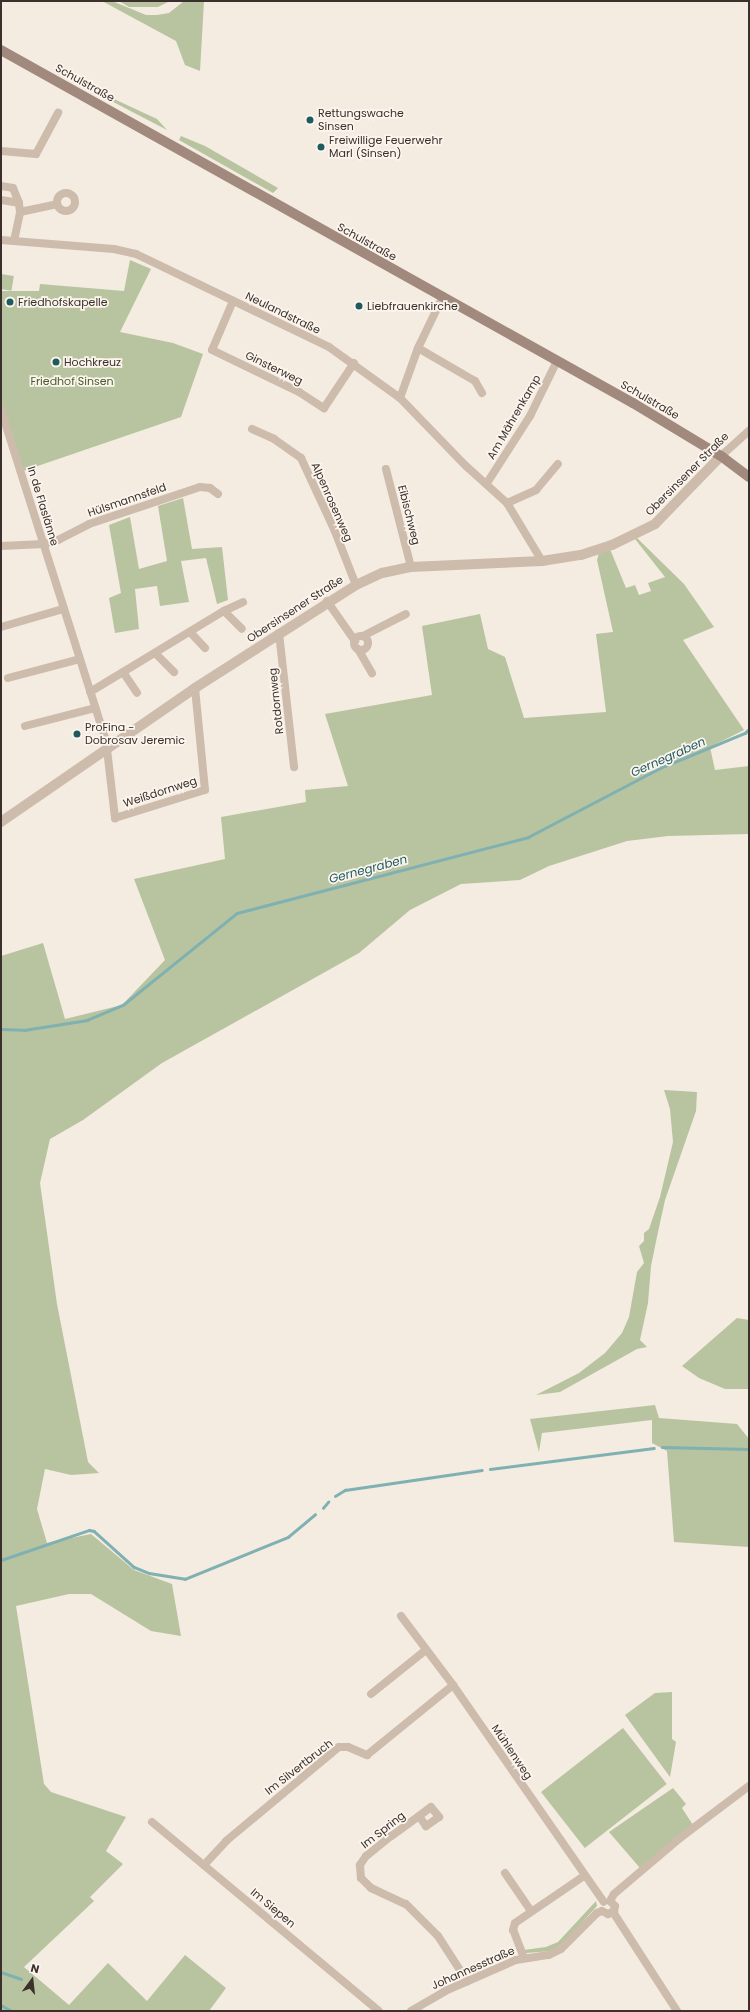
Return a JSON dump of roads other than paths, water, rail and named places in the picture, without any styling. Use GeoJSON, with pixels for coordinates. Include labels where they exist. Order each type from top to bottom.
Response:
{"type":"FeatureCollection","features":[{"type":"Feature","properties":{"kind":"main road","name":"Schulstraße"},"geometry":{"type":"LineString","coordinates":[[1,50],[443,296],[721,456],[749,477]]}},
{"type":"Feature","properties":{"kind":"street"},"geometry":{"type":"LineString","coordinates":[[1,151],[36,154],[58,113]]}},
{"type":"Feature","properties":{"kind":"street"},"geometry":{"type":"LineString","coordinates":[[1,186],[14,188],[19,203],[20,212],[14,241]]}},
{"type":"Feature","properties":{"kind":"street"},"geometry":{"type":"LineString","coordinates":[[1,200],[19,203]]}},
{"type":"Feature","properties":{"kind":"street"},"geometry":{"type":"LineString","coordinates":[[20,212],[57,204]]}},
{"type":"Feature","properties":{"kind":"street","name":"Neulandstraße"},"geometry":{"type":"LineString","coordinates":[[1,240],[114,249],[136,254],[329,348],[354,364],[400,398],[466,466],[487,483],[507,503],[542,561]]}},
{"type":"Feature","properties":{"kind":"street"},"geometry":{"type":"LineString","coordinates":[[400,398],[418,348],[443,296]]}},
{"type":"Feature","properties":{"kind":"street","name":"Ginsterweg"},"geometry":{"type":"LineString","coordinates":[[233,301],[212,350],[299,392],[324,408],[354,364]]}},
{"type":"Feature","properties":{"kind":"street"},"geometry":{"type":"LineString","coordinates":[[418,348],[475,381],[482,393]]}},
{"type":"Feature","properties":{"kind":"street","name":"Am Mährenkamp"},"geometry":{"type":"LineString","coordinates":[[487,483],[530,416],[558,362]]}},
{"type":"Feature","properties":{"kind":"street","name":"In de Flaslänne"},"geometry":{"type":"LineString","coordinates":[[1,410],[108,748]]}},
{"type":"Feature","properties":{"kind":"street","name":"Alpenrosenweg"},"geometry":{"type":"LineString","coordinates":[[252,429],[274,439],[301,458],[334,529],[356,585]]}},
{"type":"Feature","properties":{"kind":"street","name":"Obersinsener Straße"},"geometry":{"type":"LineString","coordinates":[[1,822],[195,688],[327,601],[356,585],[382,573],[411,566],[542,561],[581,555],[612,545],[655,524],[721,456],[749,431]]}},
{"type":"Feature","properties":{"kind":"street"},"geometry":{"type":"LineString","coordinates":[[507,503],[536,490],[558,464]]}},
{"type":"Feature","properties":{"kind":"street","name":"Eibischweg"},"geometry":{"type":"LineString","coordinates":[[386,469],[411,566]]}},
{"type":"Feature","properties":{"kind":"street","name":"Hülsmannsfeld"},"geometry":{"type":"LineString","coordinates":[[1,546],[44,544],[58,540],[89,524],[200,487],[210,488],[218,494]]}},
{"type":"Feature","properties":{"kind":"street"},"geometry":{"type":"LineString","coordinates":[[327,601],[356,645],[372,673]]}},
{"type":"Feature","properties":{"kind":"street"},"geometry":{"type":"LineString","coordinates":[[90,692],[224,611],[243,602]]}},
{"type":"Feature","properties":{"kind":"street"},"geometry":{"type":"LineString","coordinates":[[1,627],[63,609]]}},
{"type":"Feature","properties":{"kind":"street"},"geometry":{"type":"LineString","coordinates":[[224,611],[242,629]]}},
{"type":"Feature","properties":{"kind":"street"},"geometry":{"type":"LineString","coordinates":[[356,645],[363,636],[406,614]]}},
{"type":"Feature","properties":{"kind":"street"},"geometry":{"type":"LineString","coordinates":[[190,632],[205,648]]}},
{"type":"Feature","properties":{"kind":"street","name":"Rotdornweg"},"geometry":{"type":"LineString","coordinates":[[279,633],[294,766]]}},
{"type":"Feature","properties":{"kind":"street"},"geometry":{"type":"LineString","coordinates":[[356,645],[364,650],[368,647],[368,640],[363,636]]}},
{"type":"Feature","properties":{"kind":"street"},"geometry":{"type":"LineString","coordinates":[[155,653],[174,672]]}},
{"type":"Feature","properties":{"kind":"street"},"geometry":{"type":"LineString","coordinates":[[8,678],[80,659]]}},
{"type":"Feature","properties":{"kind":"street"},"geometry":{"type":"LineString","coordinates":[[123,672],[137,693]]}},
{"type":"Feature","properties":{"kind":"street","name":"Weißdornweg"},"geometry":{"type":"LineString","coordinates":[[108,748],[115,818],[205,790],[195,688]]}},
{"type":"Feature","properties":{"kind":"street"},"geometry":{"type":"LineString","coordinates":[[25,726],[95,708]]}},
{"type":"Feature","properties":{"kind":"street","name":"Mühlenweg"},"geometry":{"type":"LineString","coordinates":[[401,1616],[453,1685],[584,1876],[607,1901],[615,1906],[613,1912],[677,2011]]}},
{"type":"Feature","properties":{"kind":"street"},"geometry":{"type":"LineString","coordinates":[[371,1694],[426,1650]]}},
{"type":"Feature","properties":{"kind":"street","name":"Im Silvertbruch"},"geometry":{"type":"LineString","coordinates":[[204,1865],[226,1841],[340,1747],[348,1746],[367,1755],[453,1685]]}},
{"type":"Feature","properties":{"kind":"street"},"geometry":{"type":"LineString","coordinates":[[613,1912],[606,1914],[602,1911],[607,1901],[614,1894],[680,1838],[749,1786]]}},
{"type":"Feature","properties":{"kind":"street","name":"Im Spring"},"geometry":{"type":"LineString","coordinates":[[419,1816],[366,1856],[360,1864],[361,1878],[371,1888],[406,1904],[438,1936],[466,1981]]}},
{"type":"Feature","properties":{"kind":"street","name":"Im Siepen"},"geometry":{"type":"LineString","coordinates":[[152,1822],[379,2011]]}},
{"type":"Feature","properties":{"kind":"street"},"geometry":{"type":"LineString","coordinates":[[505,1873],[531,1911]]}},
{"type":"Feature","properties":{"kind":"street"},"geometry":{"type":"LineString","coordinates":[[524,1958],[513,1927],[516,1922],[584,1876]]}},
{"type":"Feature","properties":{"kind":"street","name":"Johannesstraße"},"geometry":{"type":"LineString","coordinates":[[411,2011],[466,1981],[524,1958],[549,1955],[561,1949],[596,1913],[602,1911]]}},
{"type":"Feature","properties":{"kind":"waterway","name":"Gernegraben"},"geometry":{"type":"LineString","coordinates":[[1,1029],[24,1030],[87,1020],[123,1005],[237,913],[528,837],[660,768],[745,733],[749,729]]}},
{"type":"Feature","properties":{"kind":"waterway"},"geometry":{"type":"LineString","coordinates":[[662,1447],[749,1449]]}},
{"type":"Feature","properties":{"kind":"waterway"},"geometry":{"type":"LineString","coordinates":[[490,1469],[654,1448]]}},
{"type":"Feature","properties":{"kind":"waterway"},"geometry":{"type":"LineString","coordinates":[[335,1496],[345,1490],[482,1470]]}},
{"type":"Feature","properties":{"kind":"waterway"},"geometry":{"type":"LineString","coordinates":[[323,1508],[328,1502]]}},
{"type":"Feature","properties":{"kind":"waterway"},"geometry":{"type":"LineString","coordinates":[[1,1560],[89,1530],[94,1531],[134,1567],[149,1573],[185,1579],[288,1537],[315,1514]]}},
{"type":"Feature","properties":{"kind":"waterway"},"geometry":{"type":"LineString","coordinates":[[1,1972],[21,1979]]}},
{"type":"Feature","properties":{"kind":"waterway"},"geometry":{"type":"LineString","coordinates":[[1,2005],[12,2011]]}},
{"type":"Feature","properties":{"kind":"place","name":"Rettungswache Sinsen"},"geometry":{"type":"Point","coordinates":[310,120]}},
{"type":"Feature","properties":{"kind":"place","name":"Freiwillige Feuerwehr Marl (Sinsen)"},"geometry":{"type":"Point","coordinates":[321,147]}},
{"type":"Feature","properties":{"kind":"place","name":"Friedhofskapelle"},"geometry":{"type":"Point","coordinates":[10,302]}},
{"type":"Feature","properties":{"kind":"place","name":"Liebfrauenkirche"},"geometry":{"type":"Point","coordinates":[359,306]}},
{"type":"Feature","properties":{"kind":"place","name":"Hochkreuz"},"geometry":{"type":"Point","coordinates":[56,362]}},
{"type":"Feature","properties":{"kind":"place","name":"ProFina - Dobrosav Jeremic"},"geometry":{"type":"Point","coordinates":[77,734]}},
{"type":"Feature","properties":{"kind":"park label","name":"Friedhof Sinsen"},"geometry":{"type":"Point","coordinates":[72,381]}}]}
